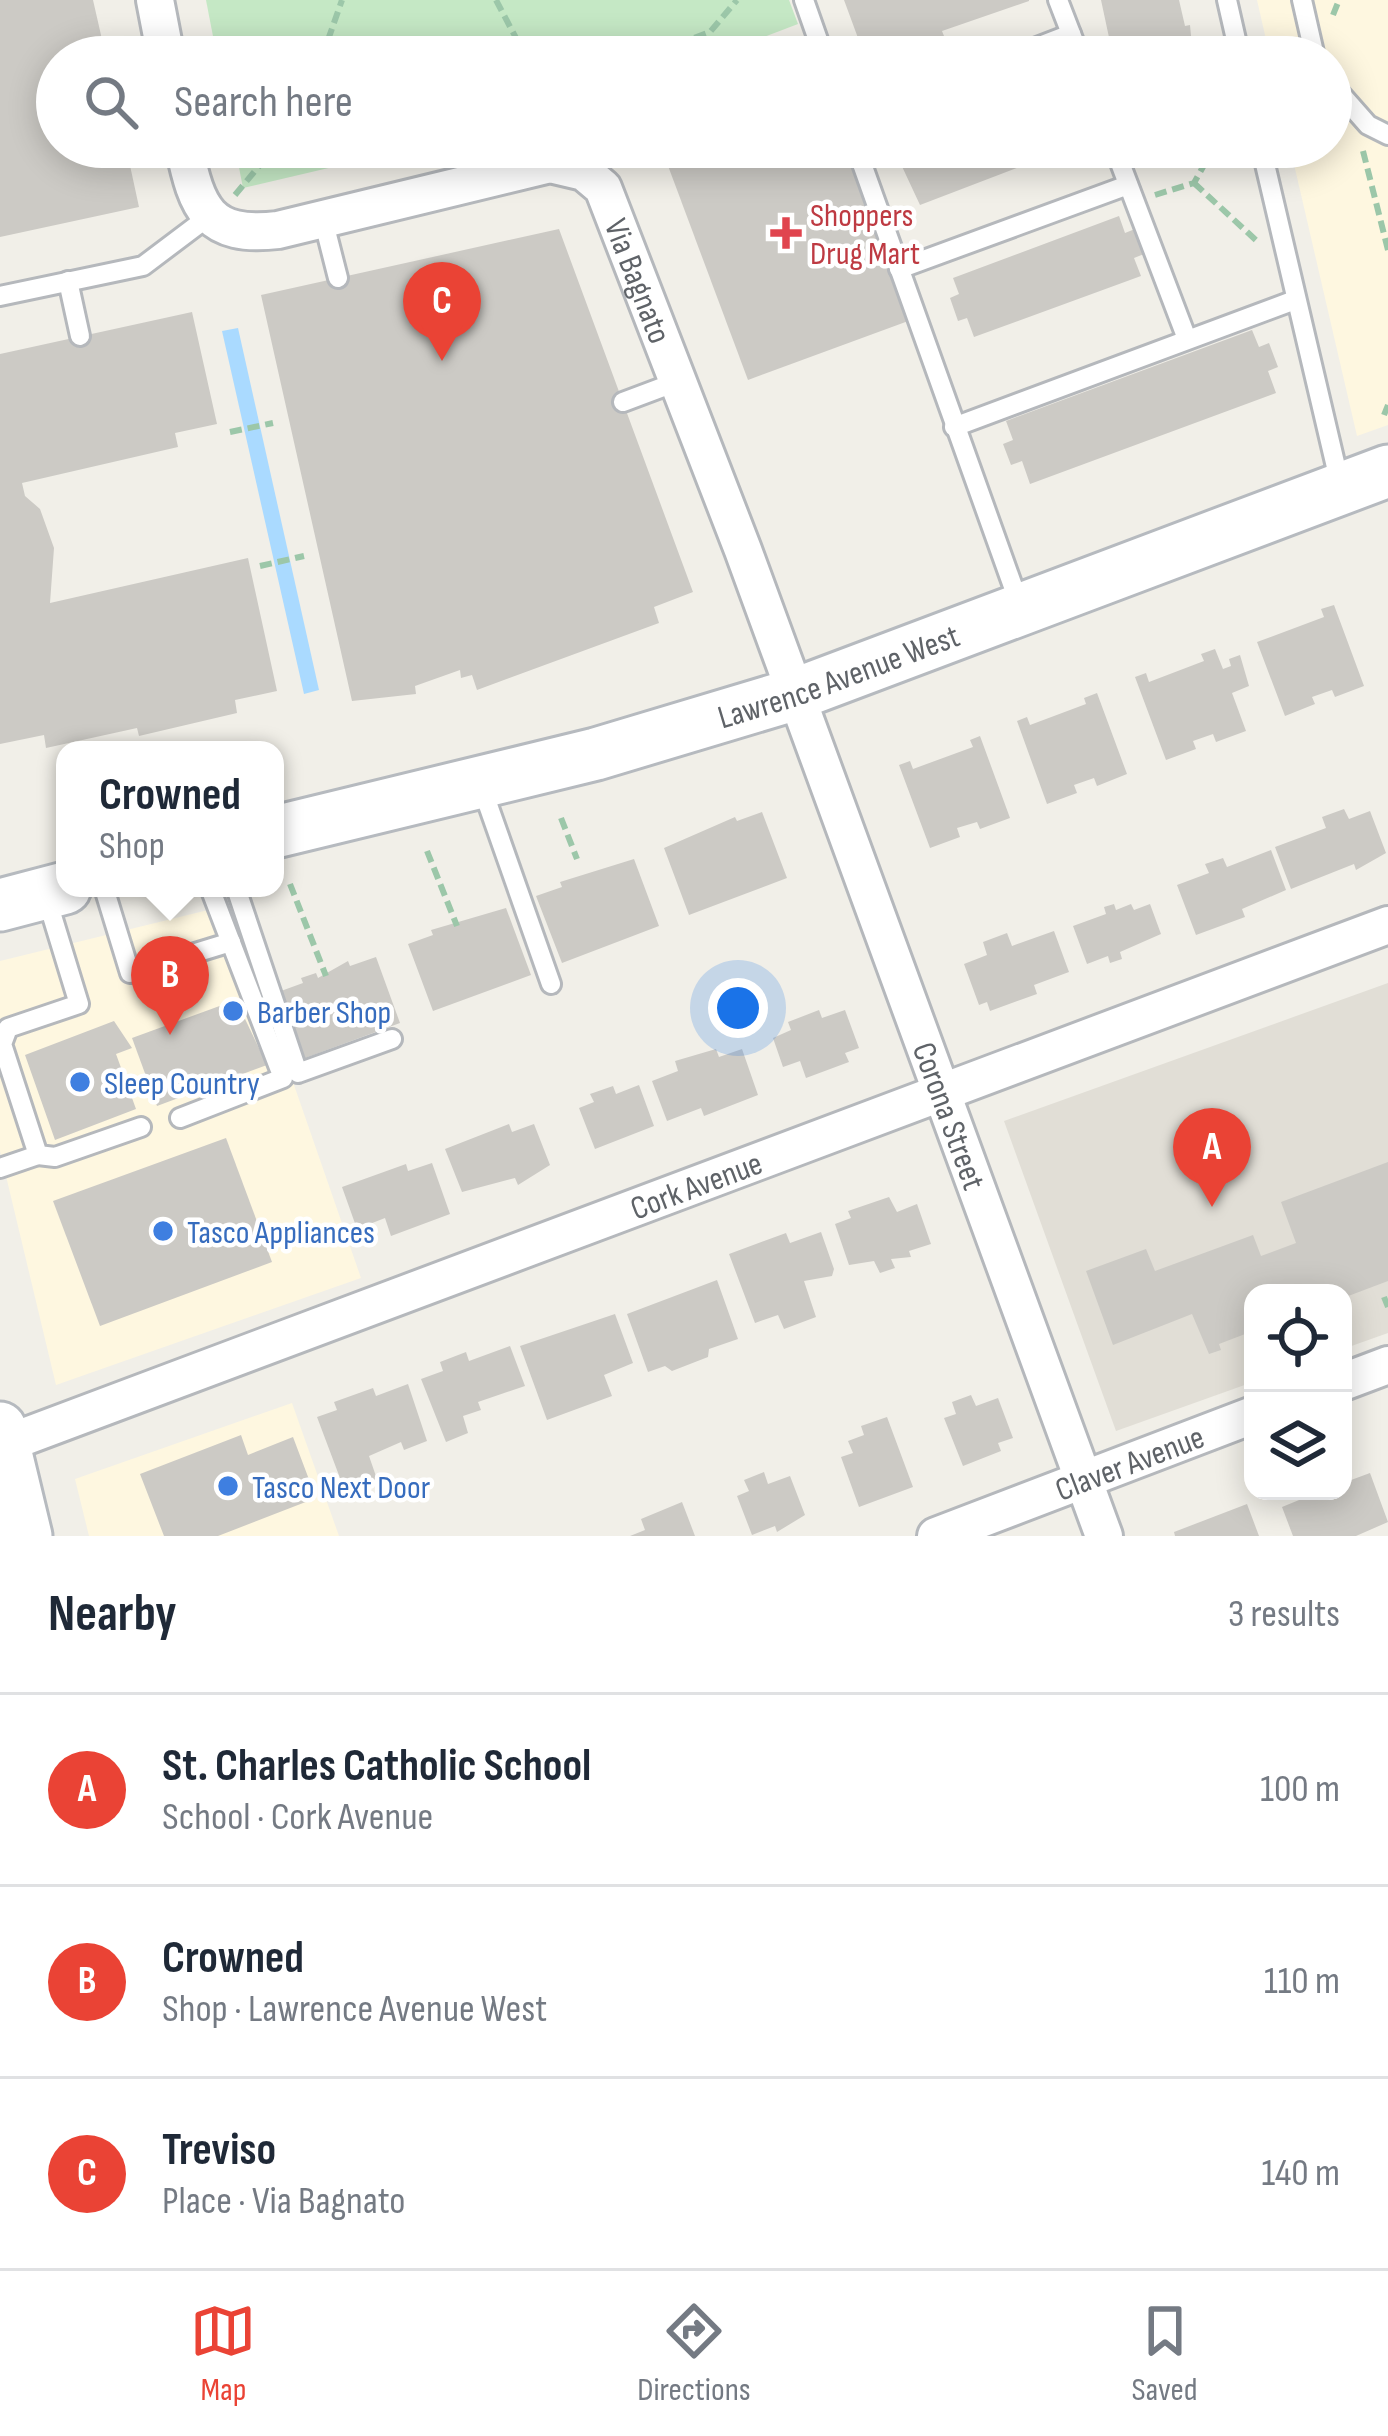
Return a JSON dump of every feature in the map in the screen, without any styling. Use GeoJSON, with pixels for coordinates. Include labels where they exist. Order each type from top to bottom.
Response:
{"type":"FeatureCollection","features":[{"type":"Feature","properties":{"kind":"main road","name":"Lawrence Avenue West"},"geometry":{"type":"LineString","coordinates":[[284,830],[481,784],[796,694],[1365,480]]}},
{"type":"Feature","properties":{"kind":"main road"},"geometry":{"type":"LineString","coordinates":[[2,1436],[26,1536]]}},
{"type":"Feature","properties":{"kind":"street"},"geometry":{"type":"LineString","coordinates":[[154,0],[162,36]]}},
{"type":"Feature","properties":{"kind":"street"},"geometry":{"type":"LineString","coordinates":[[188,168],[208,217]]}},
{"type":"Feature","properties":{"kind":"street","name":"Via Bagnato"},"geometry":{"type":"LineString","coordinates":[[208,217],[237,231],[259,232],[533,168]]}},
{"type":"Feature","properties":{"kind":"street","name":"Via Bagnato"},"geometry":{"type":"LineString","coordinates":[[567,168],[584,172],[609,199],[796,694]]}},
{"type":"Feature","properties":{"kind":"street","name":"Corona Street"},"geometry":{"type":"LineString","coordinates":[[796,694],[1104,1536]]}},
{"type":"Feature","properties":{"kind":"street","name":"Cork Avenue"},"geometry":{"type":"LineString","coordinates":[[2,1436],[1388,925]]}},
{"type":"Feature","properties":{"kind":"street"},"geometry":{"type":"LineString","coordinates":[[1352,1379],[1388,1365]]}},
{"type":"Feature","properties":{"kind":"street","name":"Claver Avenue"},"geometry":{"type":"LineString","coordinates":[[936,1536],[1244,1418]]}},
{"type":"Feature","properties":{"kind":"lane"},"geometry":{"type":"LineString","coordinates":[[804,0],[817,36]]}},
{"type":"Feature","properties":{"kind":"lane"},"geometry":{"type":"LineString","coordinates":[[1058,0],[1071,34],[1066,36]]}},
{"type":"Feature","properties":{"kind":"lane"},"geometry":{"type":"LineString","coordinates":[[1227,0],[1235,36]]}},
{"type":"Feature","properties":{"kind":"lane"},"geometry":{"type":"LineString","coordinates":[[1303,0],[1311,36]]}},
{"type":"Feature","properties":{"kind":"lane"},"geometry":{"type":"LineString","coordinates":[[1352,106],[1368,124],[1388,135]]}},
{"type":"Feature","properties":{"kind":"lane"},"geometry":{"type":"LineString","coordinates":[[863,168],[1022,609]]}},
{"type":"Feature","properties":{"kind":"lane"},"geometry":{"type":"LineString","coordinates":[[1122,168],[1187,339]]}},
{"type":"Feature","properties":{"kind":"lane"},"geometry":{"type":"LineString","coordinates":[[1266,168],[1295,300],[1365,480]]}},
{"type":"Feature","properties":{"kind":"lane"},"geometry":{"type":"LineString","coordinates":[[898,269],[1131,193]]}},
{"type":"Feature","properties":{"kind":"lane"},"geometry":{"type":"LineString","coordinates":[[0,296],[143,266],[208,217]]}},
{"type":"Feature","properties":{"kind":"lane"},"geometry":{"type":"LineString","coordinates":[[323,219],[338,278]]}},
{"type":"Feature","properties":{"kind":"lane"},"geometry":{"type":"LineString","coordinates":[[68,281],[80,336]]}},
{"type":"Feature","properties":{"kind":"lane"},"geometry":{"type":"LineString","coordinates":[[954,428],[1295,300]]}},
{"type":"Feature","properties":{"kind":"lane"},"geometry":{"type":"LineString","coordinates":[[623,402],[679,381]]}},
{"type":"Feature","properties":{"kind":"lane"},"geometry":{"type":"LineString","coordinates":[[481,784],[551,984]]}},
{"type":"Feature","properties":{"kind":"lane"},"geometry":{"type":"LineString","coordinates":[[35,886],[79,1004],[8,1028],[2,1044],[38,1155]]}},
{"type":"Feature","properties":{"kind":"lane"},"geometry":{"type":"LineString","coordinates":[[107,897],[130,973],[231,942]]}},
{"type":"Feature","properties":{"kind":"lane"},"geometry":{"type":"LineString","coordinates":[[180,1118],[283,1078],[214,897]]}},
{"type":"Feature","properties":{"kind":"lane"},"geometry":{"type":"LineString","coordinates":[[239,897],[298,1073],[392,1039]]}},
{"type":"Feature","properties":{"kind":"lane"},"geometry":{"type":"LineString","coordinates":[[0,1168],[38,1155],[55,1157],[141,1127]]}},
{"type":"Feature","properties":{"kind":"path"},"geometry":{"type":"LineString","coordinates":[[329,36],[342,0]]}},
{"type":"Feature","properties":{"kind":"path"},"geometry":{"type":"LineString","coordinates":[[496,0],[515,36]]}},
{"type":"Feature","properties":{"kind":"path"},"geometry":{"type":"LineString","coordinates":[[699,36],[710,32],[737,0]]}},
{"type":"Feature","properties":{"kind":"path"},"geometry":{"type":"LineString","coordinates":[[1331,19],[1340,0]]}},
{"type":"Feature","properties":{"kind":"path"},"geometry":{"type":"LineString","coordinates":[[1368,124],[1362,147],[1388,250]]}},
{"type":"Feature","properties":{"kind":"path"},"geometry":{"type":"LineString","coordinates":[[208,217],[246,186],[259,168]]}},
{"type":"Feature","properties":{"kind":"path"},"geometry":{"type":"LineString","coordinates":[[1194,183],[1202,168]]}},
{"type":"Feature","properties":{"kind":"path"},"geometry":{"type":"LineString","coordinates":[[1131,193],[1194,183]]}},
{"type":"Feature","properties":{"kind":"path"},"geometry":{"type":"LineString","coordinates":[[1194,183],[1289,271]]}},
{"type":"Feature","properties":{"kind":"path"},"geometry":{"type":"LineString","coordinates":[[1384,415],[1388,405]]}},
{"type":"Feature","properties":{"kind":"path"},"geometry":{"type":"LineString","coordinates":[[230,432],[273,422]]}},
{"type":"Feature","properties":{"kind":"path"},"geometry":{"type":"LineString","coordinates":[[260,566],[304,556]]}},
{"type":"Feature","properties":{"kind":"path"},"geometry":{"type":"LineString","coordinates":[[561,818],[577,860]]}},
{"type":"Feature","properties":{"kind":"path"},"geometry":{"type":"LineString","coordinates":[[427,851],[457,926]]}},
{"type":"Feature","properties":{"kind":"path"},"geometry":{"type":"LineString","coordinates":[[290,884],[326,976]]}},
{"type":"Feature","properties":{"kind":"path"},"geometry":{"type":"LineString","coordinates":[[1384,1297],[1388,1307]]}},
{"type":"Feature","properties":{"kind":"shaded area"},"geometry":{"type":"Polygon","coordinates":[[[1257,0],[1388,0],[1388,425],[1357,436],[1295,168],[1352,168],[1352,36],[1265,36],[1257,0]]]}},
{"type":"Feature","properties":{"kind":"shaded area"},"geometry":{"type":"Polygon","coordinates":[[[249,900],[285,1059],[361,1278],[56,1385],[0,1151],[0,961],[249,900]]]}},
{"type":"Feature","properties":{"kind":"shaded area"},"geometry":{"type":"Polygon","coordinates":[[[1388,983],[1388,1333],[1352,1346],[1352,1284],[1244,1284],[1244,1385],[1116,1431],[1004,1121],[1388,983]]]}},
{"type":"Feature","properties":{"kind":"shaded area"},"geometry":{"type":"Polygon","coordinates":[[[292,1403],[339,1536],[89,1536],[75,1479],[292,1403]]]}},
{"type":"Feature","properties":{"kind":"green space"},"geometry":{"type":"Polygon","coordinates":[[[206,0],[789,0],[798,24],[766,36],[213,36],[206,0]]]}},
{"type":"Feature","properties":{"kind":"green space"},"geometry":{"type":"Polygon","coordinates":[[[239,168],[328,168],[243,188],[239,168]]]}},
{"type":"Feature","properties":{"kind":"water"},"geometry":{"type":"Polygon","coordinates":[[[238,328],[319,690],[304,694],[222,331],[238,328]]]}},
{"type":"Feature","properties":{"kind":"building"},"geometry":{"type":"Polygon","coordinates":[[[0,0],[93,0],[101,36],[36,36],[36,168],[131,168],[139,207],[0,237],[0,0]]]}},
{"type":"Feature","properties":{"kind":"building"},"geometry":{"type":"Polygon","coordinates":[[[844,0],[1029,0],[942,31],[944,36],[857,36],[844,0]]]}},
{"type":"Feature","properties":{"kind":"building"},"geometry":{"type":"Polygon","coordinates":[[[1101,0],[1179,0],[1191,36],[1109,36],[1101,0]]]}},
{"type":"Feature","properties":{"kind":"building","name":"Shoppers Drug Mart"},"geometry":{"type":"Polygon","coordinates":[[[669,168],[855,168],[911,320],[748,380],[669,168]]]}},
{"type":"Feature","properties":{"kind":"building"},"geometry":{"type":"Polygon","coordinates":[[[903,168],[1017,168],[920,205],[903,168]]]}},
{"type":"Feature","properties":{"kind":"building"},"geometry":{"type":"Polygon","coordinates":[[[1119,216],[1125,233],[1135,229],[1144,254],[1134,258],[1141,276],[974,337],[967,318],[958,321],[950,298],[959,294],[953,278],[1119,216]]]}},
{"type":"Feature","properties":{"kind":"building"},"geometry":{"type":"Polygon","coordinates":[[[559,229],[693,592],[654,607],[659,623],[477,690],[472,675],[461,678],[460,670],[415,686],[416,694],[352,701],[261,295],[559,229]]]}},
{"type":"Feature","properties":{"kind":"building"},"geometry":{"type":"Polygon","coordinates":[[[192,312],[217,424],[175,433],[178,447],[22,483],[25,496],[40,509],[54,548],[50,603],[248,558],[277,691],[235,700],[237,713],[139,736],[137,728],[56,741],[56,746],[46,748],[44,735],[0,744],[0,354],[192,312]]]}},
{"type":"Feature","properties":{"kind":"building"},"geometry":{"type":"Polygon","coordinates":[[[1252,330],[1259,347],[1269,343],[1278,367],[1268,371],[1276,393],[1030,484],[1022,461],[1011,465],[1003,444],[1013,440],[1006,421],[1252,330]]]}},
{"type":"Feature","properties":{"kind":"building"},"geometry":{"type":"Polygon","coordinates":[[[1334,605],[1364,686],[1335,697],[1332,690],[1312,697],[1315,704],[1285,716],[1257,642],[1324,617],[1321,609],[1334,605]]]}},
{"type":"Feature","properties":{"kind":"building"},"geometry":{"type":"Polygon","coordinates":[[[1215,649],[1223,669],[1231,666],[1229,659],[1240,655],[1249,686],[1232,693],[1246,731],[1216,742],[1213,734],[1193,741],[1196,749],[1166,760],[1135,677],[1146,673],[1149,682],[1204,661],[1201,654],[1215,649]]]}},
{"type":"Feature","properties":{"kind":"building"},"geometry":{"type":"Polygon","coordinates":[[[1097,693],[1127,774],[1097,786],[1094,778],[1074,785],[1077,793],[1047,804],[1017,721],[1027,717],[1030,725],[1086,704],[1084,698],[1097,693]]]}},
{"type":"Feature","properties":{"kind":"building"},"geometry":{"type":"Polygon","coordinates":[[[980,736],[1010,818],[980,829],[977,822],[957,828],[960,837],[930,848],[899,765],[910,761],[913,769],[973,747],[970,740],[980,736]]]}},
{"type":"Feature","properties":{"kind":"building"},"geometry":{"type":"Polygon","coordinates":[[[1344,809],[1349,819],[1370,811],[1386,853],[1356,870],[1354,864],[1291,889],[1275,847],[1326,828],[1322,817],[1344,809]]]}},
{"type":"Feature","properties":{"kind":"building"},"geometry":{"type":"Polygon","coordinates":[[[762,812],[787,878],[689,915],[664,848],[735,817],[737,821],[762,812]]]}},
{"type":"Feature","properties":{"kind":"building"},"geometry":{"type":"Polygon","coordinates":[[[1271,850],[1286,890],[1242,909],[1245,917],[1196,935],[1177,885],[1209,873],[1205,864],[1223,858],[1227,867],[1271,850]]]}},
{"type":"Feature","properties":{"kind":"building"},"geometry":{"type":"Polygon","coordinates":[[[634,859],[659,926],[562,963],[536,896],[562,887],[560,882],[634,859]]]}},
{"type":"Feature","properties":{"kind":"building"},"geometry":{"type":"Polygon","coordinates":[[[1114,904],[1116,910],[1131,904],[1134,910],[1150,904],[1161,934],[1120,952],[1122,959],[1110,963],[1108,956],[1087,964],[1073,926],[1106,914],[1104,907],[1114,904]]]}},
{"type":"Feature","properties":{"kind":"building"},"geometry":{"type":"Polygon","coordinates":[[[506,908],[531,975],[433,1011],[408,944],[433,935],[431,930],[506,908]]]}},
{"type":"Feature","properties":{"kind":"building"},"geometry":{"type":"Polygon","coordinates":[[[1054,931],[1069,972],[1034,985],[1037,994],[990,1011],[987,1002],[979,1005],[964,964],[987,955],[983,942],[1007,933],[1012,946],[1054,931]]]}},
{"type":"Feature","properties":{"kind":"building"},"geometry":{"type":"Polygon","coordinates":[[[376,957],[400,1023],[305,1058],[281,991],[303,983],[301,978],[316,973],[318,978],[348,961],[350,966],[376,957]]]}},
{"type":"Feature","properties":{"kind":"building"},"geometry":{"type":"Polygon","coordinates":[[[236,1000],[267,1065],[157,1106],[132,1038],[236,1000]]]}},
{"type":"Feature","properties":{"kind":"building"},"geometry":{"type":"Polygon","coordinates":[[[819,1010],[822,1018],[845,1010],[859,1048],[845,1053],[849,1062],[806,1078],[800,1061],[783,1067],[773,1038],[791,1030],[788,1022],[819,1010]]]}},
{"type":"Feature","properties":{"kind":"building","name":"Sleep Country"},"geometry":{"type":"Polygon","coordinates":[[[114,1021],[132,1048],[116,1054],[136,1109],[55,1140],[25,1055],[114,1021]]]}},
{"type":"Feature","properties":{"kind":"building"},"geometry":{"type":"Polygon","coordinates":[[[716,1049],[719,1057],[742,1049],[758,1095],[704,1116],[701,1108],[667,1121],[652,1081],[678,1071],[675,1061],[716,1049]]]}},
{"type":"Feature","properties":{"kind":"building"},"geometry":{"type":"Polygon","coordinates":[[[639,1085],[654,1126],[595,1149],[579,1108],[594,1102],[590,1094],[613,1086],[616,1094],[639,1085]]]}},
{"type":"Feature","properties":{"kind":"building"},"geometry":{"type":"Polygon","coordinates":[[[509,1124],[512,1132],[534,1124],[550,1165],[518,1185],[515,1178],[462,1192],[445,1149],[509,1124]]]}},
{"type":"Feature","properties":{"kind":"building","name":"Tasco Appliances"},"geometry":{"type":"Polygon","coordinates":[[[226,1138],[272,1262],[100,1326],[53,1201],[226,1138]]]}},
{"type":"Feature","properties":{"kind":"building"},"geometry":{"type":"Polygon","coordinates":[[[1388,1162],[1388,1281],[1352,1295],[1352,1284],[1244,1284],[1244,1334],[1219,1344],[1221,1350],[1209,1354],[1192,1314],[1113,1345],[1086,1271],[1146,1249],[1155,1271],[1253,1235],[1261,1256],[1296,1243],[1281,1202],[1388,1162]]]}},
{"type":"Feature","properties":{"kind":"building"},"geometry":{"type":"Polygon","coordinates":[[[432,1163],[450,1214],[391,1236],[385,1218],[357,1229],[342,1187],[406,1164],[408,1171],[432,1163]]]}},
{"type":"Feature","properties":{"kind":"building"},"geometry":{"type":"Polygon","coordinates":[[[889,1197],[897,1212],[917,1204],[931,1244],[909,1251],[911,1257],[891,1259],[895,1268],[880,1273],[874,1261],[849,1265],[835,1224],[851,1218],[848,1211],[889,1197]]]}},
{"type":"Feature","properties":{"kind":"building"},"geometry":{"type":"Polygon","coordinates":[[[821,1232],[834,1269],[832,1276],[804,1281],[816,1317],[784,1329],[778,1315],[755,1323],[729,1254],[786,1233],[790,1243],[821,1232]]]}},
{"type":"Feature","properties":{"kind":"building"},"geometry":{"type":"Polygon","coordinates":[[[717,1280],[738,1339],[709,1349],[708,1357],[672,1371],[665,1366],[648,1372],[627,1314],[717,1280]]]}},
{"type":"Feature","properties":{"kind":"building"},"geometry":{"type":"Polygon","coordinates":[[[615,1314],[633,1363],[604,1375],[612,1396],[547,1420],[520,1346],[615,1314]]]}},
{"type":"Feature","properties":{"kind":"building"},"geometry":{"type":"Polygon","coordinates":[[[510,1346],[525,1386],[478,1402],[481,1410],[463,1416],[468,1433],[446,1442],[421,1379],[443,1371],[440,1362],[466,1352],[469,1361],[510,1346]]]}},
{"type":"Feature","properties":{"kind":"building"},"geometry":{"type":"Polygon","coordinates":[[[408,1384],[427,1441],[404,1450],[401,1442],[369,1456],[378,1482],[346,1494],[317,1417],[337,1410],[334,1402],[373,1388],[376,1396],[408,1384]]]}},
{"type":"Feature","properties":{"kind":"building"},"geometry":{"type":"Polygon","coordinates":[[[971,1395],[976,1406],[998,1398],[1013,1438],[998,1443],[1001,1451],[963,1466],[944,1418],[956,1414],[952,1402],[971,1395]]]}},
{"type":"Feature","properties":{"kind":"building"},"geometry":{"type":"Polygon","coordinates":[[[887,1417],[913,1487],[859,1507],[841,1457],[853,1453],[848,1441],[864,1435],[861,1426],[887,1417]]]}},
{"type":"Feature","properties":{"kind":"building","name":"Tasco Next Door"},"geometry":{"type":"Polygon","coordinates":[[[241,1435],[248,1455],[293,1437],[316,1498],[218,1536],[164,1536],[140,1474],[241,1435]]]}},
{"type":"Feature","properties":{"kind":"building"},"geometry":{"type":"Polygon","coordinates":[[[764,1472],[768,1484],[790,1476],[805,1515],[777,1532],[775,1526],[752,1535],[737,1496],[749,1491],[744,1480],[764,1472]]]}},
{"type":"Feature","properties":{"kind":"building"},"geometry":{"type":"Polygon","coordinates":[[[1370,1473],[1388,1522],[1356,1536],[1293,1536],[1282,1507],[1299,1500],[1352,1500],[1352,1480],[1370,1473]]]}},
{"type":"Feature","properties":{"kind":"building"},"geometry":{"type":"Polygon","coordinates":[[[682,1502],[695,1536],[630,1536],[645,1530],[641,1519],[682,1502]]]}},
{"type":"Feature","properties":{"kind":"building"},"geometry":{"type":"Polygon","coordinates":[[[1247,1504],[1259,1536],[1175,1536],[1174,1532],[1247,1504]]]}},
{"type":"Feature","properties":{"kind":"place","name":"Shoppers Drug Mart"},"geometry":{"type":"Point","coordinates":[786,233]}},
{"type":"Feature","properties":{"kind":"place","name":"Treviso"},"geometry":{"type":"Point","coordinates":[442,361]}},
{"type":"Feature","properties":{"kind":"place","name":"Barber Shop"},"geometry":{"type":"Point","coordinates":[233,1011]}},
{"type":"Feature","properties":{"kind":"place","name":"Crowned"},"geometry":{"type":"Point","coordinates":[170,1035]}},
{"type":"Feature","properties":{"kind":"place","name":"Sleep Country"},"geometry":{"type":"Point","coordinates":[80,1082]}},
{"type":"Feature","properties":{"kind":"place","name":"St. Charles Catholic School"},"geometry":{"type":"Point","coordinates":[1212,1207]}},
{"type":"Feature","properties":{"kind":"place","name":"Tasco Appliances"},"geometry":{"type":"Point","coordinates":[163,1231]}},
{"type":"Feature","properties":{"kind":"place","name":"Tasco Next Door"},"geometry":{"type":"Point","coordinates":[228,1486]}}]}
